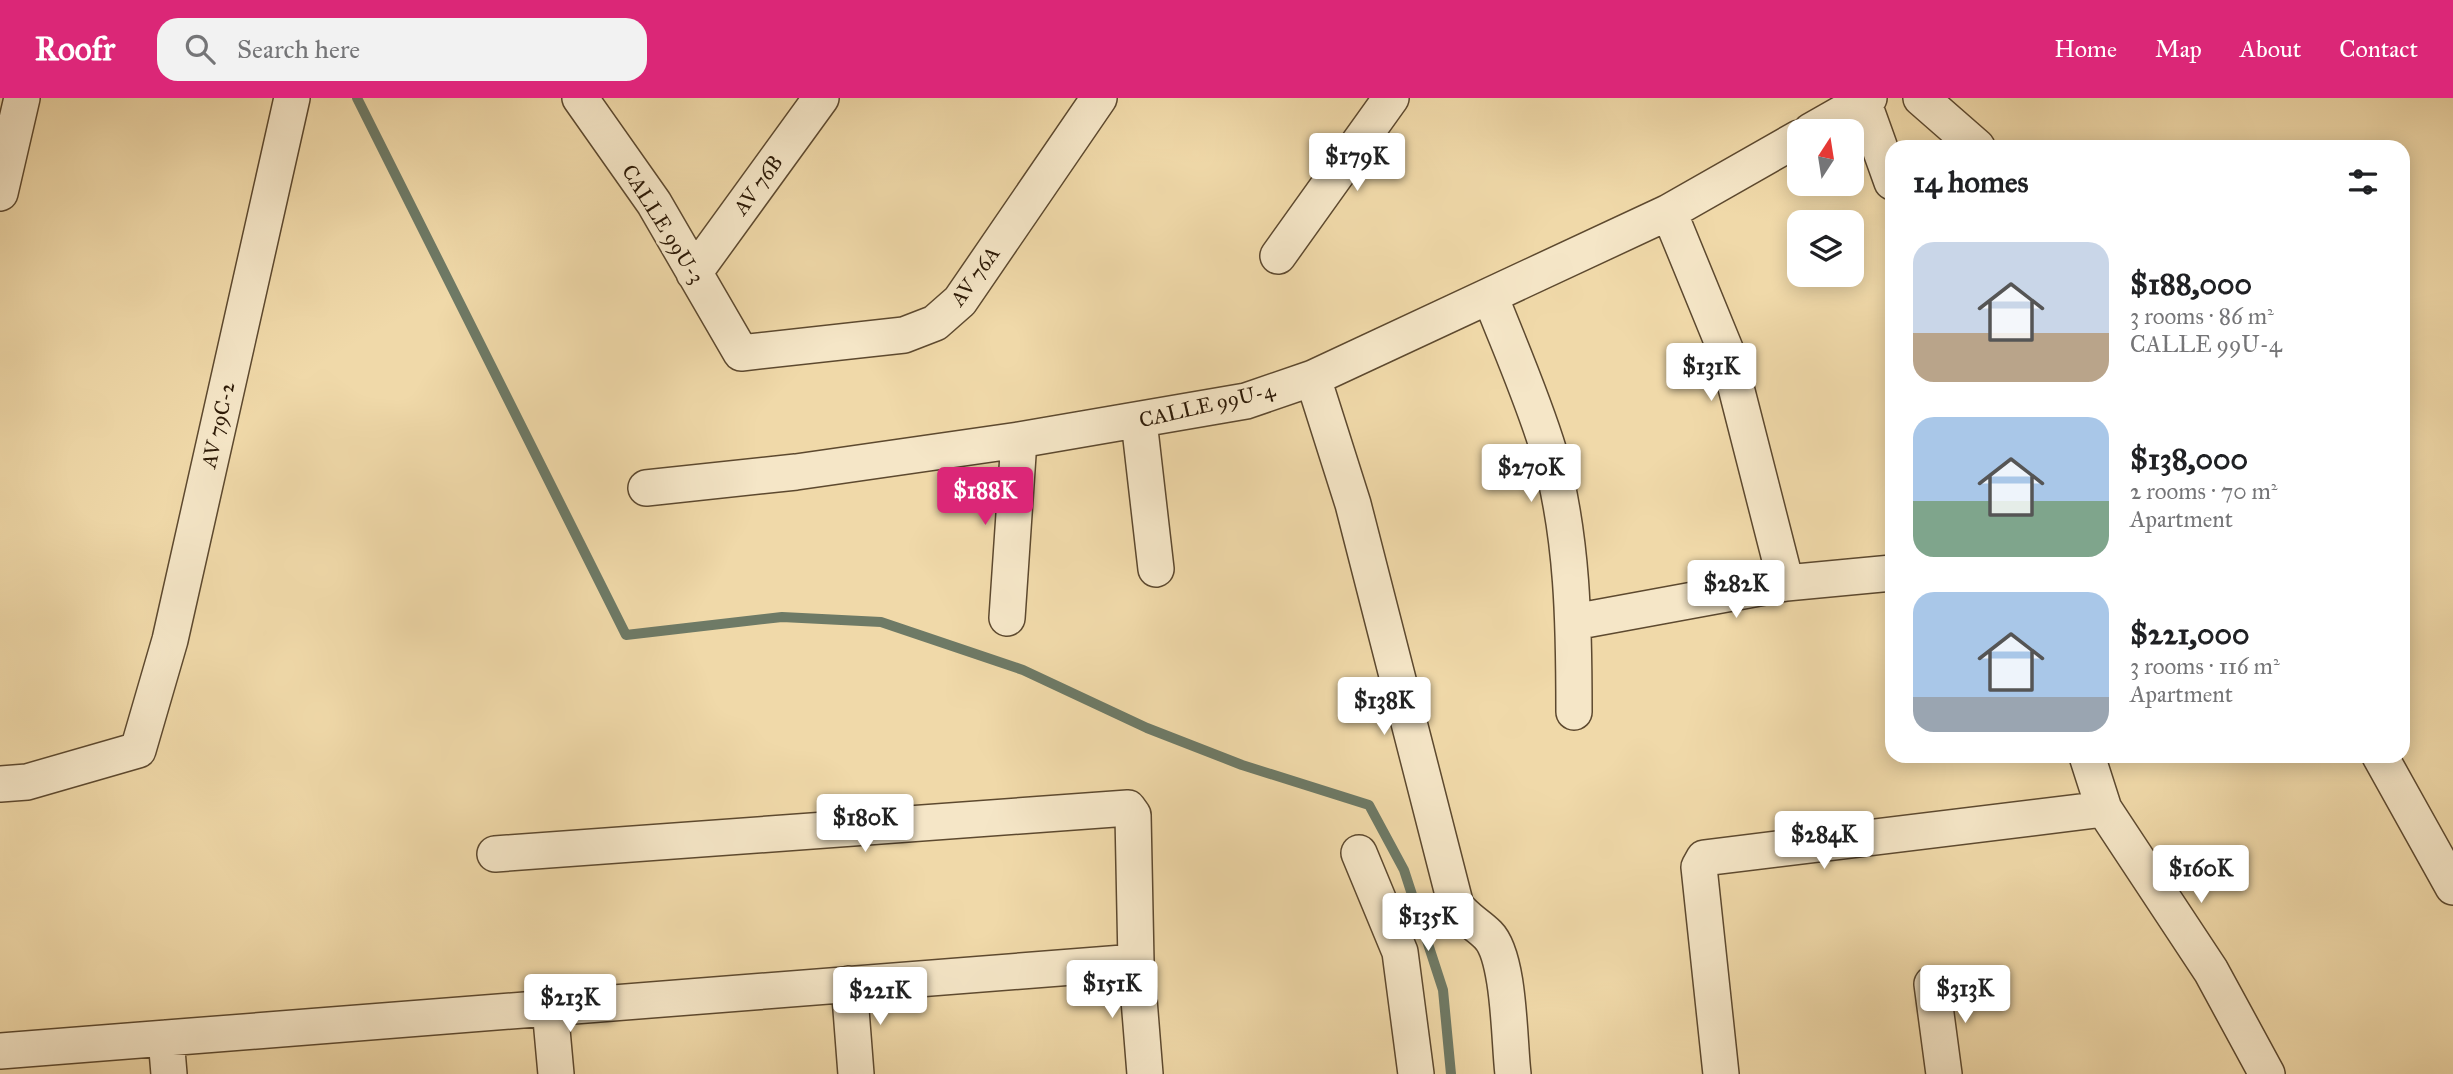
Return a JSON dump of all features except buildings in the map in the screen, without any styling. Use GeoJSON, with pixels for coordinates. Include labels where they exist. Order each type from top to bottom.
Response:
{"type":"FeatureCollection","features":[{"type":"Feature","properties":{"kind":"street"},"geometry":{"type":"LineString","coordinates":[[0,194],[22,98]]}},
{"type":"Feature","properties":{"kind":"street","name":"AV 79C-2"},"geometry":{"type":"LineString","coordinates":[[0,785],[27,782],[138,750],[170,640],[292,98]]}},
{"type":"Feature","properties":{"kind":"street","name":"CALLE 99U-3"},"geometry":{"type":"LineString","coordinates":[[580,98],[654,203],[741,353]]}},
{"type":"Feature","properties":{"kind":"street","name":"AV 76B"},"geometry":{"type":"LineString","coordinates":[[694,273],[821,98]]}},
{"type":"Feature","properties":{"kind":"street","name":"AV 76A"},"geometry":{"type":"LineString","coordinates":[[741,353],[904,335],[936,323],[960,301],[1099,98]]}},
{"type":"Feature","properties":{"kind":"street"},"geometry":{"type":"LineString","coordinates":[[1278,256],[1391,98]]}},
{"type":"Feature","properties":{"kind":"street"},"geometry":{"type":"LineString","coordinates":[[1921,98],[1969,140]]}},
{"type":"Feature","properties":{"kind":"street"},"geometry":{"type":"LineString","coordinates":[[1832,119],[1866,100],[1885,160]]}},
{"type":"Feature","properties":{"kind":"street","name":"CALLE 99U-4"},"geometry":{"type":"LineString","coordinates":[[646,488],[796,472],[1019,440],[1246,401],[1313,378],[1668,212],[1787,145]]}},
{"type":"Feature","properties":{"kind":"street"},"geometry":{"type":"LineString","coordinates":[[1668,212],[1728,356],[1786,583]]}},
{"type":"Feature","properties":{"kind":"street"},"geometry":{"type":"LineString","coordinates":[[1490,296],[1548,451],[1566,533],[1574,622],[1574,712]]}},
{"type":"Feature","properties":{"kind":"street"},"geometry":{"type":"LineString","coordinates":[[1313,378],[1353,504],[1456,906],[1468,922],[1489,936],[1501,956],[1513,1074]]}},
{"type":"Feature","properties":{"kind":"street"},"geometry":{"type":"LineString","coordinates":[[1139,421],[1156,569]]}},
{"type":"Feature","properties":{"kind":"street"},"geometry":{"type":"LineString","coordinates":[[1007,618],[1019,440]]}},
{"type":"Feature","properties":{"kind":"street"},"geometry":{"type":"LineString","coordinates":[[1574,622],[1786,583],[1885,574]]}},
{"type":"Feature","properties":{"kind":"street"},"geometry":{"type":"LineString","coordinates":[[2089,763],[2104,809],[2211,971],[2267,1074]]}},
{"type":"Feature","properties":{"kind":"street"},"geometry":{"type":"LineString","coordinates":[[2384,763],[2453,887]]}},
{"type":"Feature","properties":{"kind":"street"},"geometry":{"type":"LineString","coordinates":[[495,854],[1128,808],[1133,816],[1136,962],[1145,1074]]}},
{"type":"Feature","properties":{"kind":"street"},"geometry":{"type":"LineString","coordinates":[[1721,1074],[1699,867],[1704,858],[2104,809]]}},
{"type":"Feature","properties":{"kind":"street"},"geometry":{"type":"LineString","coordinates":[[1359,853],[1400,952],[1416,1074]]}},
{"type":"Feature","properties":{"kind":"street"},"geometry":{"type":"LineString","coordinates":[[0,1051],[1136,962]]}},
{"type":"Feature","properties":{"kind":"street"},"geometry":{"type":"LineString","coordinates":[[849,984],[856,1074]]}},
{"type":"Feature","properties":{"kind":"street"},"geometry":{"type":"LineString","coordinates":[[1932,984],[1944,1074]]}},
{"type":"Feature","properties":{"kind":"street"},"geometry":{"type":"LineString","coordinates":[[550,1008],[556,1074]]}},
{"type":"Feature","properties":{"kind":"street"},"geometry":{"type":"LineString","coordinates":[[166,1038],[169,1074]]}},
{"type":"Feature","properties":{"kind":"waterway"},"geometry":{"type":"LineString","coordinates":[[357,98],[626,635],[782,617],[881,622],[1023,670],[1147,728],[1242,765],[1369,805],[1404,870],[1443,990],[1451,1074]]}}]}
